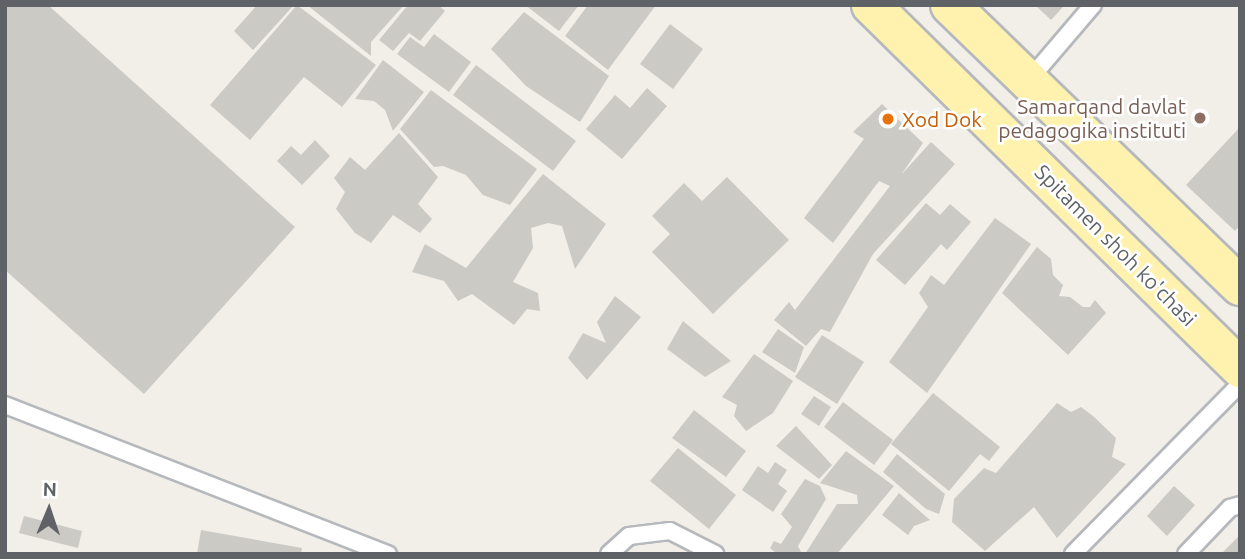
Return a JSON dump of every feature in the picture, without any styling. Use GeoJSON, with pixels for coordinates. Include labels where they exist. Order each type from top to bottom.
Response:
{"type":"FeatureCollection","features":[{"type":"Feature","properties":{"kind":"main road","name":"Spitamen shoh ko'chasi"},"geometry":{"type":"LineString","coordinates":[[871,5],[1240,368]]}},
{"type":"Feature","properties":{"kind":"main road"},"geometry":{"type":"LineString","coordinates":[[950,5],[1240,286]]}},
{"type":"Feature","properties":{"kind":"lane"},"geometry":{"type":"LineString","coordinates":[[1028,81],[1093,5]]}},
{"type":"Feature","properties":{"kind":"lane"},"geometry":{"type":"LineString","coordinates":[[1073,554],[1240,384]]}},
{"type":"Feature","properties":{"kind":"lane"},"geometry":{"type":"LineString","coordinates":[[5,405],[388,554]]}},
{"type":"Feature","properties":{"kind":"lane"},"geometry":{"type":"LineString","coordinates":[[1186,554],[1230,508],[1240,505]]}},
{"type":"Feature","properties":{"kind":"lane"},"geometry":{"type":"LineString","coordinates":[[609,554],[629,536],[670,531],[715,554]]}},
{"type":"Feature","properties":{"kind":"building"},"geometry":{"type":"Polygon","coordinates":[[[5,5],[48,5],[295,227],[144,394],[5,270],[5,5]]]}},
{"type":"Feature","properties":{"kind":"building"},"geometry":{"type":"Polygon","coordinates":[[[257,5],[294,5],[253,50],[234,31],[257,5]]]}},
{"type":"Feature","properties":{"kind":"building"},"geometry":{"type":"Polygon","coordinates":[[[297,5],[376,65],[342,107],[304,77],[250,140],[210,105],[297,5]]]}},
{"type":"Feature","properties":{"kind":"building"},"geometry":{"type":"Polygon","coordinates":[[[307,5],[404,5],[371,42],[371,56],[307,5]]]}},
{"type":"Feature","properties":{"kind":"building"},"geometry":{"type":"Polygon","coordinates":[[[408,5],[438,5],[445,11],[420,41],[409,33],[393,51],[379,40],[408,5]]]}},
{"type":"Feature","properties":{"kind":"building"},"geometry":{"type":"Polygon","coordinates":[[[525,5],[579,5],[559,31],[525,5]]]}},
{"type":"Feature","properties":{"kind":"building"},"geometry":{"type":"Polygon","coordinates":[[[588,5],[656,5],[608,70],[565,36],[588,5]]]}},
{"type":"Feature","properties":{"kind":"building"},"geometry":{"type":"Polygon","coordinates":[[[1035,5],[1065,5],[1051,20],[1035,5]]]}},
{"type":"Feature","properties":{"kind":"building"},"geometry":{"type":"Polygon","coordinates":[[[524,12],[609,76],[580,122],[526,86],[491,49],[524,12]]]}},
{"type":"Feature","properties":{"kind":"building"},"geometry":{"type":"Polygon","coordinates":[[[670,24],[703,49],[673,89],[640,64],[670,24]]]}},
{"type":"Feature","properties":{"kind":"building"},"geometry":{"type":"Polygon","coordinates":[[[434,34],[471,62],[449,92],[397,54],[410,37],[424,47],[434,34]]]}},
{"type":"Feature","properties":{"kind":"building"},"geometry":{"type":"Polygon","coordinates":[[[383,60],[424,92],[393,131],[385,110],[374,101],[355,99],[383,60]]]}},
{"type":"Feature","properties":{"kind":"building"},"geometry":{"type":"Polygon","coordinates":[[[476,65],[576,141],[553,171],[453,95],[476,65]]]}},
{"type":"Feature","properties":{"kind":"building"},"geometry":{"type":"Polygon","coordinates":[[[647,88],[667,106],[622,159],[586,129],[615,95],[630,108],[647,88]]]}},
{"type":"Feature","properties":{"kind":"building"},"geometry":{"type":"Polygon","coordinates":[[[431,90],[537,169],[510,205],[483,195],[466,175],[443,166],[434,167],[400,129],[431,90]]]}},
{"type":"Feature","properties":{"kind":"building"},"geometry":{"type":"Polygon","coordinates":[[[882,104],[923,143],[901,175],[931,142],[955,164],[873,254],[830,332],[821,329],[806,346],[774,320],[789,302],[795,310],[890,186],[879,181],[833,243],[804,218],[864,139],[853,132],[882,104]]]}},
{"type":"Feature","properties":{"kind":"building"},"geometry":{"type":"Polygon","coordinates":[[[1240,127],[1240,225],[1235,231],[1186,185],[1240,127]]]}},
{"type":"Feature","properties":{"kind":"building"},"geometry":{"type":"Polygon","coordinates":[[[399,133],[438,177],[418,204],[432,219],[420,233],[393,215],[371,243],[355,233],[336,209],[345,192],[334,178],[350,157],[365,170],[399,133]]]}},
{"type":"Feature","properties":{"kind":"building"},"geometry":{"type":"Polygon","coordinates":[[[315,140],[330,156],[302,185],[277,161],[291,146],[301,155],[315,140]]]}},
{"type":"Feature","properties":{"kind":"building"},"geometry":{"type":"Polygon","coordinates":[[[543,174],[606,224],[575,269],[562,226],[548,223],[531,228],[533,248],[513,282],[538,293],[540,311],[527,309],[514,325],[472,294],[458,301],[444,281],[412,272],[425,244],[466,268],[543,174]]]}},
{"type":"Feature","properties":{"kind":"building"},"geometry":{"type":"Polygon","coordinates":[[[727,177],[789,240],[713,314],[652,252],[670,234],[652,216],[684,183],[702,201],[727,177]]]}},
{"type":"Feature","properties":{"kind":"building"},"geometry":{"type":"Polygon","coordinates":[[[926,203],[940,215],[950,204],[971,222],[947,250],[941,244],[905,285],[876,260],[926,203]]]}},
{"type":"Feature","properties":{"kind":"building"},"geometry":{"type":"Polygon","coordinates":[[[995,218],[1031,244],[927,393],[889,362],[928,307],[919,293],[931,275],[944,285],[995,218]]]}},
{"type":"Feature","properties":{"kind":"building"},"geometry":{"type":"Polygon","coordinates":[[[1037,247],[1051,259],[1053,275],[1063,285],[1059,296],[1070,297],[1083,307],[1090,307],[1095,300],[1106,313],[1068,355],[1002,293],[1037,247]]]}},
{"type":"Feature","properties":{"kind":"building"},"geometry":{"type":"Polygon","coordinates":[[[615,296],[641,317],[587,380],[568,358],[583,333],[606,343],[597,322],[615,296]]]}},
{"type":"Feature","properties":{"kind":"building"},"geometry":{"type":"Polygon","coordinates":[[[683,321],[731,361],[705,377],[667,349],[683,321]]]}},
{"type":"Feature","properties":{"kind":"building"},"geometry":{"type":"Polygon","coordinates":[[[778,329],[804,347],[795,373],[762,352],[778,329]]]}},
{"type":"Feature","properties":{"kind":"building"},"geometry":{"type":"Polygon","coordinates":[[[822,335],[864,362],[837,404],[795,377],[822,335]]]}},
{"type":"Feature","properties":{"kind":"building"},"geometry":{"type":"Polygon","coordinates":[[[754,354],[793,381],[773,413],[746,431],[734,416],[737,405],[722,397],[754,354]]]}},
{"type":"Feature","properties":{"kind":"building"},"geometry":{"type":"Polygon","coordinates":[[[933,393],[1000,447],[989,461],[980,454],[949,491],[891,444],[933,393]]]}},
{"type":"Feature","properties":{"kind":"building"},"geometry":{"type":"Polygon","coordinates":[[[814,396],[831,407],[819,426],[801,414],[814,396]]]}},
{"type":"Feature","properties":{"kind":"building"},"geometry":{"type":"Polygon","coordinates":[[[843,402],[893,440],[874,465],[824,427],[843,402]]]}},
{"type":"Feature","properties":{"kind":"building"},"geometry":{"type":"Polygon","coordinates":[[[1057,403],[1071,412],[1081,407],[1093,416],[1116,438],[1112,457],[1126,464],[1057,538],[1034,507],[985,551],[952,522],[954,499],[984,468],[996,473],[1057,403]]]}},
{"type":"Feature","properties":{"kind":"building"},"geometry":{"type":"Polygon","coordinates":[[[694,410],[746,451],[726,477],[672,438],[694,410]]]}},
{"type":"Feature","properties":{"kind":"building"},"geometry":{"type":"Polygon","coordinates":[[[796,426],[832,465],[819,479],[776,446],[796,426]]]}},
{"type":"Feature","properties":{"kind":"building"},"geometry":{"type":"Polygon","coordinates":[[[678,448],[736,495],[709,529],[650,481],[678,448]]]}},
{"type":"Feature","properties":{"kind":"building"},"geometry":{"type":"Polygon","coordinates":[[[846,451],[894,486],[837,554],[805,554],[837,504],[858,504],[857,495],[820,483],[846,451]]]}},
{"type":"Feature","properties":{"kind":"building"},"geometry":{"type":"Polygon","coordinates":[[[897,454],[945,494],[939,514],[926,509],[883,472],[897,454]]]}},
{"type":"Feature","properties":{"kind":"building"},"geometry":{"type":"Polygon","coordinates":[[[775,462],[787,470],[778,484],[787,491],[773,512],[742,490],[758,466],[768,473],[775,462]]]}},
{"type":"Feature","properties":{"kind":"building"},"geometry":{"type":"Polygon","coordinates":[[[805,479],[820,486],[826,499],[798,546],[802,554],[777,554],[770,548],[774,541],[781,544],[792,527],[781,514],[805,479]]]}},
{"type":"Feature","properties":{"kind":"building"},"geometry":{"type":"Polygon","coordinates":[[[1174,486],[1195,505],[1167,536],[1147,516],[1174,486]]]}},
{"type":"Feature","properties":{"kind":"building"},"geometry":{"type":"Polygon","coordinates":[[[899,493],[930,520],[914,526],[908,535],[882,515],[899,493]]]}},
{"type":"Feature","properties":{"kind":"building"},"geometry":{"type":"Polygon","coordinates":[[[24,516],[82,531],[78,548],[19,533],[24,516]]]}},
{"type":"Feature","properties":{"kind":"building"},"geometry":{"type":"Polygon","coordinates":[[[201,530],[302,548],[301,554],[197,554],[201,530]]]}},
{"type":"Feature","properties":{"kind":"building"},"geometry":{"type":"Polygon","coordinates":[[[1240,535],[1240,554],[1221,554],[1240,535]]]}},
{"type":"Feature","properties":{"kind":"place","name":"Samarqand davlat pedagogika instituti"},"geometry":{"type":"Point","coordinates":[1200,118]}},
{"type":"Feature","properties":{"kind":"place","name":"Xod Dok"},"geometry":{"type":"Point","coordinates":[888,119]}}]}
